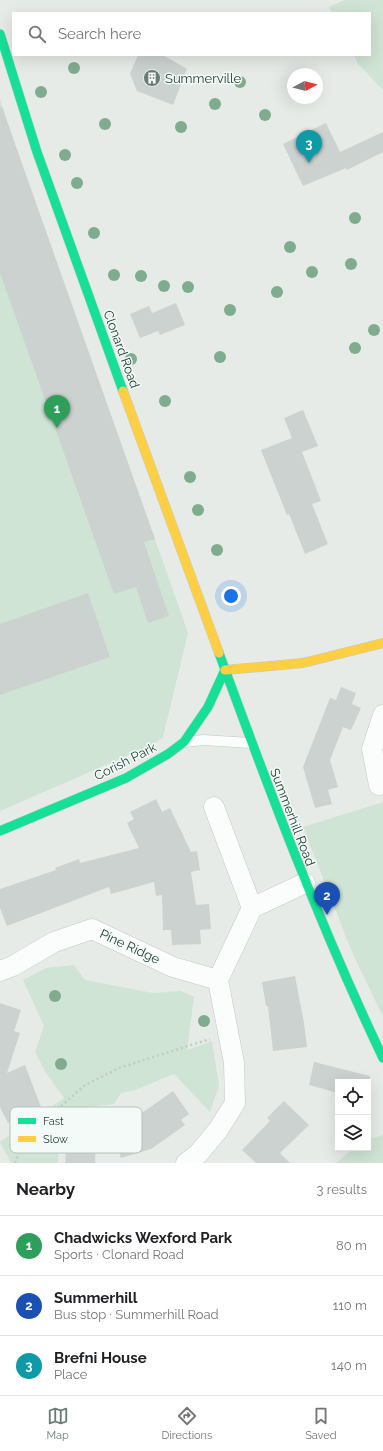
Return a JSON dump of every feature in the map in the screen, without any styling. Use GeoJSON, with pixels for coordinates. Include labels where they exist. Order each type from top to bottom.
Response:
{"type":"FeatureCollection","features":[{"type":"Feature","properties":{"kind":"street","name":"Clonard Road"},"geometry":{"type":"LineString","coordinates":[[0,34],[27,122],[188,572],[225,670]]}},
{"type":"Feature","properties":{"kind":"street"},"geometry":{"type":"LineString","coordinates":[[225,670],[302,663],[383,643]]}},
{"type":"Feature","properties":{"kind":"street","name":"Corish Park"},"geometry":{"type":"LineString","coordinates":[[0,831],[126,778],[168,754],[184,742],[208,707],[225,670]]}},
{"type":"Feature","properties":{"kind":"street","name":"Summerhill Road"},"geometry":{"type":"LineString","coordinates":[[225,670],[251,743],[305,883],[353,996],[383,1058]]}},
{"type":"Feature","properties":{"kind":"street"},"geometry":{"type":"LineString","coordinates":[[378,785],[372,749],[383,715]]}},
{"type":"Feature","properties":{"kind":"street"},"geometry":{"type":"LineString","coordinates":[[214,807],[252,908]]}},
{"type":"Feature","properties":{"kind":"street"},"geometry":{"type":"LineString","coordinates":[[186,1163],[198,1154],[218,1130],[235,1103],[234,1063],[218,980],[252,908],[305,883]]}},
{"type":"Feature","properties":{"kind":"street","name":"Pine Ridge"},"geometry":{"type":"LineString","coordinates":[[0,971],[13,966],[54,942],[92,929],[174,967],[218,980]]}},
{"type":"Feature","properties":{"kind":"lane"},"geometry":{"type":"LineString","coordinates":[[184,742],[203,740],[251,743]]}},
{"type":"Feature","properties":{"kind":"path"},"geometry":{"type":"LineString","coordinates":[[59,1107],[85,1084],[119,1068],[229,1034]]}},
{"type":"Feature","properties":{"kind":"path"},"geometry":{"type":"LineString","coordinates":[[15,1163],[19,1153]]}},
{"type":"Feature","properties":{"kind":"green space"},"geometry":{"type":"Polygon","coordinates":[[[344,0],[383,0],[383,90],[358,64],[354,56],[371,56],[371,12],[332,12],[329,7],[344,0]]]}},
{"type":"Feature","properties":{"kind":"green space"},"geometry":{"type":"Polygon","coordinates":[[[0,99],[72,317],[155,539],[188,633],[163,737],[154,744],[0,811],[0,99]]]}},
{"type":"Feature","properties":{"kind":"green space"},"geometry":{"type":"Polygon","coordinates":[[[383,802],[383,1017],[352,952],[303,827],[383,802]]]}},
{"type":"Feature","properties":{"kind":"green space"},"geometry":{"type":"Polygon","coordinates":[[[74,965],[85,980],[153,993],[181,991],[194,997],[187,1050],[212,1041],[219,1086],[210,1112],[174,1074],[135,1090],[121,1093],[114,1104],[86,1107],[51,1107],[64,1098],[46,1073],[35,1052],[44,1026],[23,980],[46,968],[74,965]]]}},
{"type":"Feature","properties":{"kind":"green space"},"geometry":{"type":"Polygon","coordinates":[[[10,1135],[10,1153],[58,1153],[58,1163],[11,1163],[0,1142],[10,1135]]]}},
{"type":"Feature","properties":{"kind":"green space"},"geometry":{"type":"Polygon","coordinates":[[[383,1135],[383,1163],[335,1163],[351,1151],[371,1151],[371,1139],[383,1135]]]}},
{"type":"Feature","properties":{"kind":"building","name":"Summerville"},"geometry":{"type":"Polygon","coordinates":[[[138,56],[165,56],[187,69],[173,105],[137,91],[130,74],[138,56]]]}},
{"type":"Feature","properties":{"kind":"building"},"geometry":{"type":"Polygon","coordinates":[[[2,107],[155,539],[144,542],[169,616],[148,623],[136,587],[114,594],[0,273],[0,108],[2,107]]]}},
{"type":"Feature","properties":{"kind":"building"},"geometry":{"type":"Polygon","coordinates":[[[326,123],[340,152],[383,132],[383,152],[347,170],[346,168],[303,186],[283,144],[326,123]]]}},
{"type":"Feature","properties":{"kind":"building"},"geometry":{"type":"Polygon","coordinates":[[[176,303],[185,325],[160,335],[158,331],[140,338],[130,314],[149,306],[152,313],[176,303]]]}},
{"type":"Feature","properties":{"kind":"building"},"geometry":{"type":"Polygon","coordinates":[[[303,410],[318,446],[302,452],[321,501],[312,504],[328,544],[305,554],[289,514],[287,515],[261,450],[292,438],[284,418],[303,410]]]}},
{"type":"Feature","properties":{"kind":"building"},"geometry":{"type":"Polygon","coordinates":[[[88,593],[110,657],[0,695],[0,624],[88,593]]]}},
{"type":"Feature","properties":{"kind":"building"},"geometry":{"type":"Polygon","coordinates":[[[341,687],[356,693],[352,704],[361,708],[351,730],[343,727],[330,760],[338,787],[328,790],[332,804],[315,808],[303,767],[330,698],[336,700],[341,687]]]}},
{"type":"Feature","properties":{"kind":"building"},"geometry":{"type":"Polygon","coordinates":[[[156,799],[162,812],[170,808],[191,852],[197,851],[200,870],[191,872],[196,905],[209,904],[211,929],[200,930],[201,944],[172,945],[171,930],[163,930],[162,895],[156,896],[154,882],[111,894],[109,887],[7,926],[0,908],[0,889],[56,870],[55,868],[79,859],[80,863],[139,848],[127,823],[134,819],[130,812],[156,799]]]}},
{"type":"Feature","properties":{"kind":"building"},"geometry":{"type":"Polygon","coordinates":[[[295,976],[307,1047],[273,1051],[268,1006],[266,1006],[262,982],[295,976]]]}},
{"type":"Feature","properties":{"kind":"building"},"geometry":{"type":"Polygon","coordinates":[[[0,1003],[21,1010],[14,1031],[20,1033],[7,1073],[25,1065],[41,1107],[10,1107],[10,1122],[8,1123],[0,1107],[0,1003]]]}},
{"type":"Feature","properties":{"kind":"building"},"geometry":{"type":"Polygon","coordinates":[[[314,1062],[370,1076],[370,1079],[335,1079],[335,1092],[309,1085],[314,1062]]]}},
{"type":"Feature","properties":{"kind":"building"},"geometry":{"type":"Polygon","coordinates":[[[173,1091],[189,1114],[181,1120],[185,1125],[151,1149],[142,1152],[142,1113],[173,1091]]]}},
{"type":"Feature","properties":{"kind":"building"},"geometry":{"type":"Polygon","coordinates":[[[284,1101],[309,1125],[280,1153],[290,1163],[256,1163],[242,1150],[270,1121],[267,1118],[284,1101]]]}},
{"type":"Feature","properties":{"kind":"building"},"geometry":{"type":"Polygon","coordinates":[[[66,1153],[95,1153],[95,1163],[65,1163],[66,1153]]]}},
{"type":"Feature","properties":{"kind":"building"},"geometry":{"type":"Polygon","coordinates":[[[119,1153],[138,1153],[121,1158],[119,1153]]]}},
{"type":"Feature","properties":{"kind":"traffic: fast"},"geometry":{"type":"LineString","coordinates":[[0,34],[37,152],[123,391]]}},
{"type":"Feature","properties":{"kind":"traffic: fast"},"geometry":{"type":"LineString","coordinates":[[219,653],[296,857],[338,958],[383,1058]]}},
{"type":"Feature","properties":{"kind":"traffic: fast"},"geometry":{"type":"LineString","coordinates":[[0,831],[126,778],[168,754],[184,742],[208,707],[225,670]]}},
{"type":"Feature","properties":{"kind":"traffic: slow"},"geometry":{"type":"LineString","coordinates":[[123,391],[219,653]]}},
{"type":"Feature","properties":{"kind":"traffic: slow"},"geometry":{"type":"LineString","coordinates":[[225,670],[303,663],[383,643]]}},
{"type":"Feature","properties":{"kind":"place","name":"Summerville"},"geometry":{"type":"Point","coordinates":[152,78]}},
{"type":"Feature","properties":{"kind":"place","name":"Brefni House"},"geometry":{"type":"Point","coordinates":[309,163]}},
{"type":"Feature","properties":{"kind":"place","name":"Chadwicks Wexford Park"},"geometry":{"type":"Point","coordinates":[57,428]}},
{"type":"Feature","properties":{"kind":"place","name":"Summerhill"},"geometry":{"type":"Point","coordinates":[327,915]}}]}
